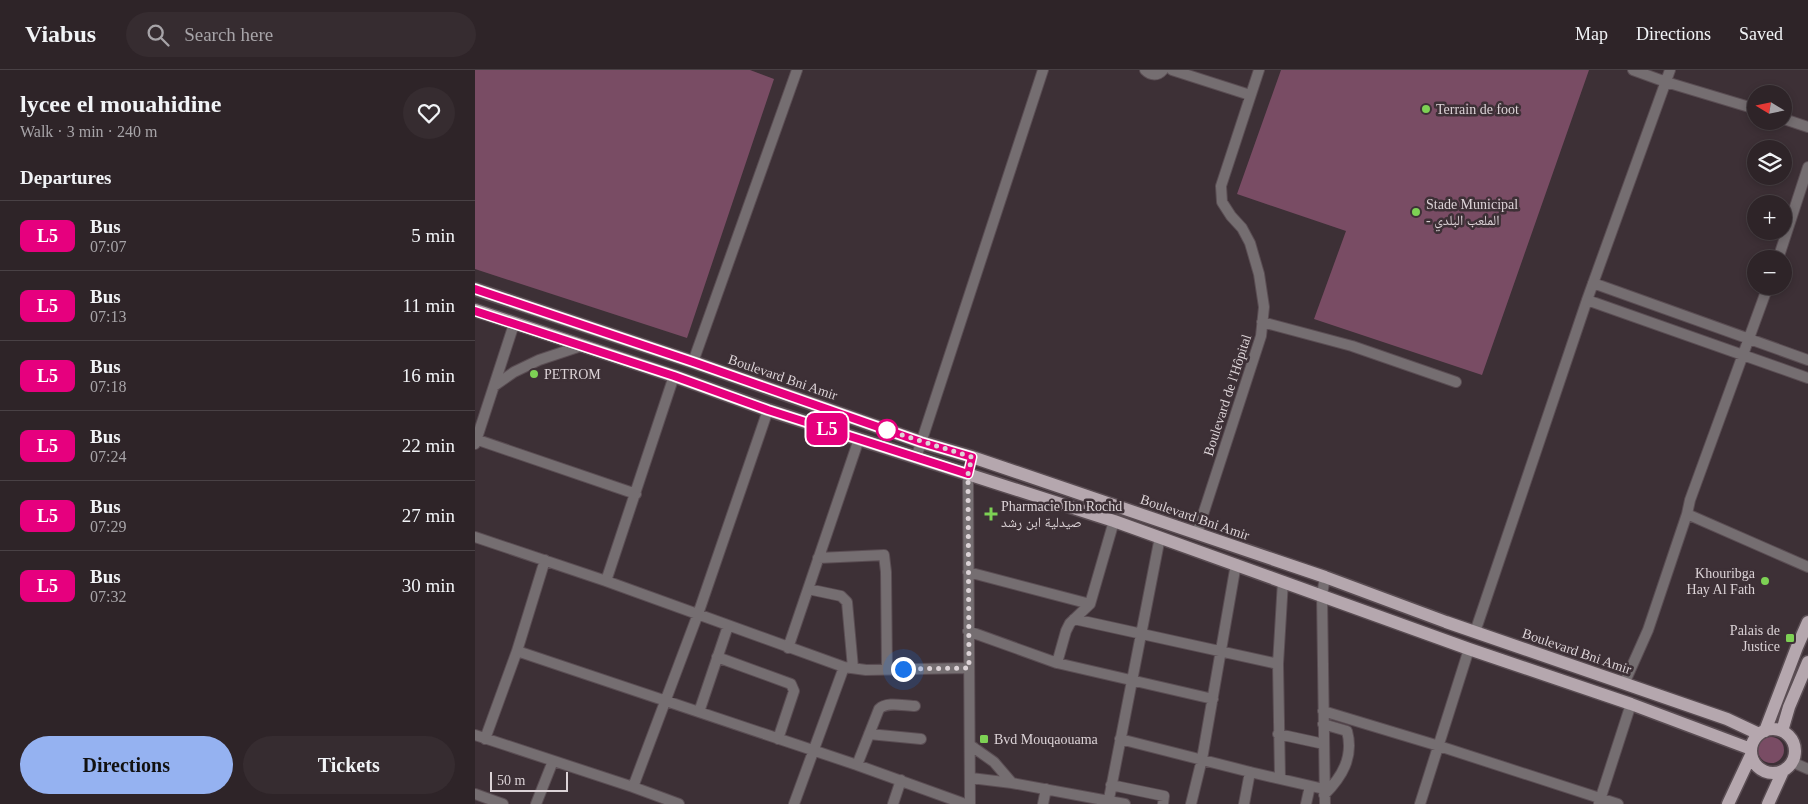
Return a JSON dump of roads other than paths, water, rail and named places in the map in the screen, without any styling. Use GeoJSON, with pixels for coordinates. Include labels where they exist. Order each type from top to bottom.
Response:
{"type":"FeatureCollection","features":[{"type":"Feature","properties":{"kind":"main road","name":"Boulevard Bni Amir"},"geometry":{"type":"LineString","coordinates":[[475,289],[693,362],[921,442],[972,457],[1325,577],[1475,632],[1762,732]]}},
{"type":"Feature","properties":{"kind":"main road"},"geometry":{"type":"LineString","coordinates":[[475,310],[674,376],[768,410],[1114,521],[1469,649],[1631,704],[1751,752],[1756,765],[1766,772],[1777,773],[1787,766]]}},
{"type":"Feature","properties":{"kind":"main road"},"geometry":{"type":"LineString","coordinates":[[1728,804],[1751,752],[1752,743],[1762,732],[1808,622]]}},
{"type":"Feature","properties":{"kind":"main road"},"geometry":{"type":"LineString","coordinates":[[1782,731],[1789,707],[1808,662]]}},
{"type":"Feature","properties":{"kind":"main road"},"geometry":{"type":"LineString","coordinates":[[1762,732],[1773,729],[1782,731],[1789,736],[1795,753],[1768,804]]}},
{"type":"Feature","properties":{"kind":"street"},"geometry":{"type":"LineString","coordinates":[[693,362],[797,70]]}},
{"type":"Feature","properties":{"kind":"street"},"geometry":{"type":"LineString","coordinates":[[916,458],[1043,70]]}},
{"type":"Feature","properties":{"kind":"street"},"geometry":{"type":"LineString","coordinates":[[1145,70],[1155,75],[1163,70]]}},
{"type":"Feature","properties":{"kind":"street"},"geometry":{"type":"LineString","coordinates":[[1172,70],[1251,95]]}},
{"type":"Feature","properties":{"kind":"street","name":"Boulevard de l'Hôpital"},"geometry":{"type":"LineString","coordinates":[[1197,533],[1261,336],[1264,307],[1259,274],[1250,243],[1242,228],[1222,202],[1221,186],[1259,70]]}},
{"type":"Feature","properties":{"kind":"street"},"geometry":{"type":"LineString","coordinates":[[1633,70],[1747,106]]}},
{"type":"Feature","properties":{"kind":"street"},"geometry":{"type":"LineString","coordinates":[[1475,632],[1587,300],[1670,70]]}},
{"type":"Feature","properties":{"kind":"street"},"geometry":{"type":"LineString","coordinates":[[1793,121],[1808,127]]}},
{"type":"Feature","properties":{"kind":"street"},"geometry":{"type":"LineString","coordinates":[[1780,250],[1808,167]]}},
{"type":"Feature","properties":{"kind":"street"},"geometry":{"type":"LineString","coordinates":[[1593,283],[1808,360]]}},
{"type":"Feature","properties":{"kind":"street"},"geometry":{"type":"LineString","coordinates":[[1624,684],[1648,630],[1690,500],[1765,295]]}},
{"type":"Feature","properties":{"kind":"street"},"geometry":{"type":"LineString","coordinates":[[1587,300],[1808,378]]}},
{"type":"Feature","properties":{"kind":"street"},"geometry":{"type":"LineString","coordinates":[[1676,330],[1682,315]]}},
{"type":"Feature","properties":{"kind":"street"},"geometry":{"type":"LineString","coordinates":[[1262,322],[1352,346],[1456,382]]}},
{"type":"Feature","properties":{"kind":"street"},"geometry":{"type":"LineString","coordinates":[[515,324],[476,441],[636,494]]}},
{"type":"Feature","properties":{"kind":"street"},"geometry":{"type":"LineString","coordinates":[[494,386],[514,372],[539,360],[581,346]]}},
{"type":"Feature","properties":{"kind":"street"},"geometry":{"type":"LineString","coordinates":[[606,581],[674,376]]}},
{"type":"Feature","properties":{"kind":"street"},"geometry":{"type":"LineString","coordinates":[[633,787],[698,614],[768,410]]}},
{"type":"Feature","properties":{"kind":"street"},"geometry":{"type":"LineString","coordinates":[[788,648],[859,439]]}},
{"type":"Feature","properties":{"kind":"street"},"geometry":{"type":"LineString","coordinates":[[970,804],[968,474],[972,457]]}},
{"type":"Feature","properties":{"kind":"street"},"geometry":{"type":"LineString","coordinates":[[1687,514],[1808,567]]}},
{"type":"Feature","properties":{"kind":"street"},"geometry":{"type":"LineString","coordinates":[[1057,663],[1070,623],[1090,604],[1114,521]]}},
{"type":"Feature","properties":{"kind":"street"},"geometry":{"type":"LineString","coordinates":[[475,537],[606,581],[848,668],[969,668]]}},
{"type":"Feature","properties":{"kind":"street"},"geometry":{"type":"LineString","coordinates":[[1108,803],[1160,537]]}},
{"type":"Feature","properties":{"kind":"street"},"geometry":{"type":"LineString","coordinates":[[819,558],[884,555],[886,572],[887,669]]}},
{"type":"Feature","properties":{"kind":"street"},"geometry":{"type":"LineString","coordinates":[[545,560],[517,651],[480,737],[679,804]]}},
{"type":"Feature","properties":{"kind":"street"},"geometry":{"type":"LineString","coordinates":[[1191,804],[1202,758],[1236,564]]}},
{"type":"Feature","properties":{"kind":"street"},"geometry":{"type":"LineString","coordinates":[[968,572],[1090,604]]}},
{"type":"Feature","properties":{"kind":"street"},"geometry":{"type":"LineString","coordinates":[[1324,796],[1322,595],[1325,577]]}},
{"type":"Feature","properties":{"kind":"street"},"geometry":{"type":"LineString","coordinates":[[1280,778],[1278,664],[1283,581]]}},
{"type":"Feature","properties":{"kind":"street"},"geometry":{"type":"LineString","coordinates":[[794,804],[813,750],[848,668],[847,602],[841,596],[808,589]]}},
{"type":"Feature","properties":{"kind":"street"},"geometry":{"type":"LineString","coordinates":[[1074,619],[1221,653],[1278,664]]}},
{"type":"Feature","properties":{"kind":"street"},"geometry":{"type":"LineString","coordinates":[[699,712],[728,626]]}},
{"type":"Feature","properties":{"kind":"street"},"geometry":{"type":"LineString","coordinates":[[968,631],[1057,663],[1213,699]]}},
{"type":"Feature","properties":{"kind":"street"},"geometry":{"type":"LineString","coordinates":[[1420,804],[1469,649]]}},
{"type":"Feature","properties":{"kind":"street"},"geometry":{"type":"LineString","coordinates":[[517,651],[901,780],[965,804]]}},
{"type":"Feature","properties":{"kind":"street"},"geometry":{"type":"LineString","coordinates":[[717,657],[791,684],[794,691],[778,739]]}},
{"type":"Feature","properties":{"kind":"street"},"geometry":{"type":"LineString","coordinates":[[1600,801],[1631,704]]}},
{"type":"Feature","properties":{"kind":"street"},"geometry":{"type":"LineString","coordinates":[[857,765],[879,709],[883,706],[915,706]]}},
{"type":"Feature","properties":{"kind":"street"},"geometry":{"type":"LineString","coordinates":[[1323,711],[1439,746],[1600,801],[1617,804]]}},
{"type":"Feature","properties":{"kind":"street"},"geometry":{"type":"LineString","coordinates":[[1323,724],[1347,731],[1349,739],[1347,758],[1340,779],[1324,796]]}},
{"type":"Feature","properties":{"kind":"street"},"geometry":{"type":"LineString","coordinates":[[869,734],[921,739]]}},
{"type":"Feature","properties":{"kind":"street"},"geometry":{"type":"LineString","coordinates":[[1278,734],[1323,744]]}},
{"type":"Feature","properties":{"kind":"street"},"geometry":{"type":"LineString","coordinates":[[1121,738],[1310,786],[1324,796]]}},
{"type":"Feature","properties":{"kind":"street"},"geometry":{"type":"LineString","coordinates":[[970,745],[995,762],[1012,783]]}},
{"type":"Feature","properties":{"kind":"street"},"geometry":{"type":"LineString","coordinates":[[536,804],[553,761]]}},
{"type":"Feature","properties":{"kind":"street"},"geometry":{"type":"LineString","coordinates":[[1787,766],[1808,770]]}},
{"type":"Feature","properties":{"kind":"street"},"geometry":{"type":"LineString","coordinates":[[1244,804],[1250,772]]}},
{"type":"Feature","properties":{"kind":"street"},"geometry":{"type":"LineString","coordinates":[[971,778],[1046,789],[1078,800],[1125,804]]}},
{"type":"Feature","properties":{"kind":"street"},"geometry":{"type":"LineString","coordinates":[[893,804],[901,780]]}},
{"type":"Feature","properties":{"kind":"street"},"geometry":{"type":"LineString","coordinates":[[1111,785],[1164,796],[1164,804]]}},
{"type":"Feature","properties":{"kind":"street"},"geometry":{"type":"LineString","coordinates":[[1306,804],[1310,786]]}},
{"type":"Feature","properties":{"kind":"street"},"geometry":{"type":"LineString","coordinates":[[1043,804],[1046,789]]}},
{"type":"Feature","properties":{"kind":"street"},"geometry":{"type":"LineString","coordinates":[[475,794],[503,804]]}},
{"type":"Feature","properties":{"kind":"place","name":"Terrain de foot"},"geometry":{"type":"Point","coordinates":[1426,109]}},
{"type":"Feature","properties":{"kind":"place","name":"Stade Municipal - الملعب البلدي"},"geometry":{"type":"Point","coordinates":[1416,212]}},
{"type":"Feature","properties":{"kind":"place","name":"PETROM"},"geometry":{"type":"Point","coordinates":[534,374]}},
{"type":"Feature","properties":{"kind":"place","name":"Pharmacie Ibn Rochd صيدلية ابن رشد"},"geometry":{"type":"Point","coordinates":[991,514]}},
{"type":"Feature","properties":{"kind":"place","name":"Khouribga Hay Al Fath"},"geometry":{"type":"Point","coordinates":[1765,581]}},
{"type":"Feature","properties":{"kind":"place","name":"Palais de Justice"},"geometry":{"type":"Point","coordinates":[1790,638]}},
{"type":"Feature","properties":{"kind":"place","name":"Bvd Mouqaouama"},"geometry":{"type":"Point","coordinates":[984,739]}}]}
